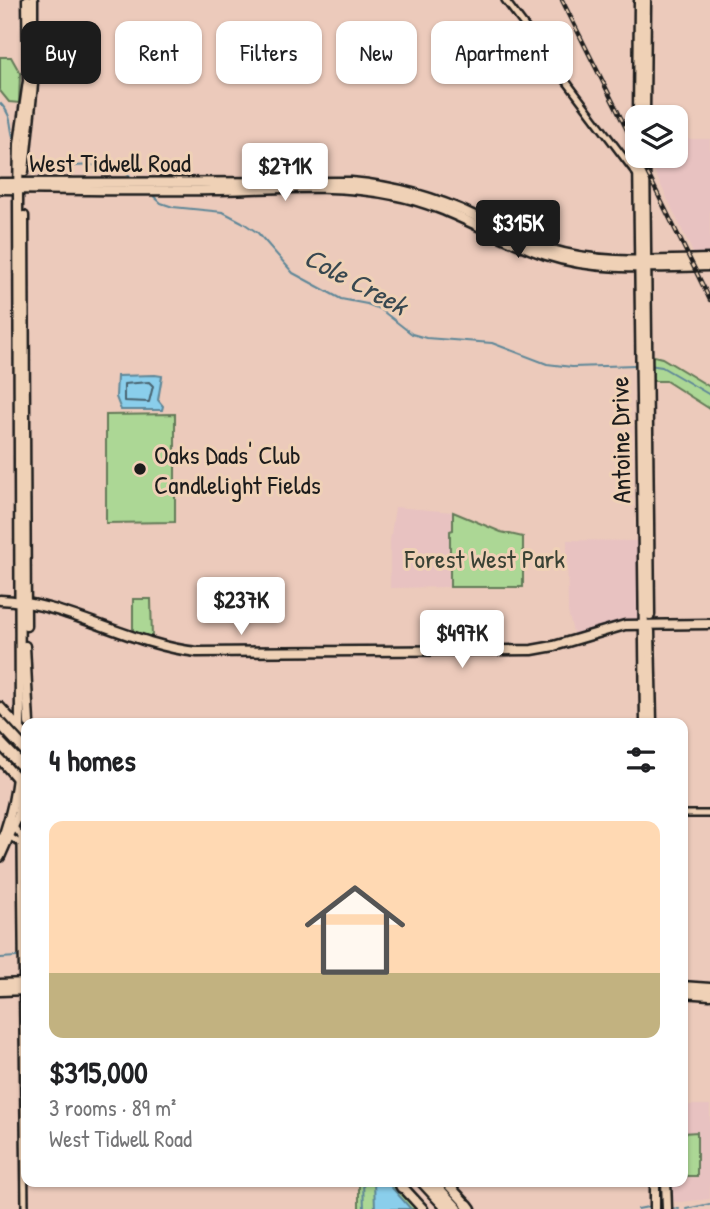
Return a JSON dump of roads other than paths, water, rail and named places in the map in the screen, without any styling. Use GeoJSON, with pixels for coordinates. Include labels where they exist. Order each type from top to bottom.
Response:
{"type":"FeatureCollection","features":[{"type":"Feature","properties":{"kind":"highway"},"geometry":{"type":"LineString","coordinates":[[6,719],[21,743]]}},
{"type":"Feature","properties":{"kind":"highway"},"geometry":{"type":"LineString","coordinates":[[0,733],[21,755]]}},
{"type":"Feature","properties":{"kind":"highway"},"geometry":{"type":"LineString","coordinates":[[0,743],[21,763]]}},
{"type":"Feature","properties":{"kind":"highway"},"geometry":{"type":"LineString","coordinates":[[418,1187],[439,1209]]}},
{"type":"Feature","properties":{"kind":"highway"},"geometry":{"type":"LineString","coordinates":[[428,1187],[448,1209]]}},
{"type":"Feature","properties":{"kind":"highway"},"geometry":{"type":"LineString","coordinates":[[439,1187],[466,1208]]}},
{"type":"Feature","properties":{"kind":"main road"},"geometry":{"type":"LineString","coordinates":[[21,718],[21,186],[25,124],[33,91],[30,11],[27,0]]}},
{"type":"Feature","properties":{"kind":"main road"},"geometry":{"type":"LineString","coordinates":[[30,11],[33,0]]}},
{"type":"Feature","properties":{"kind":"main road"},"geometry":{"type":"LineString","coordinates":[[638,105],[639,0]]}},
{"type":"Feature","properties":{"kind":"main road"},"geometry":{"type":"LineString","coordinates":[[645,105],[646,0]]}},
{"type":"Feature","properties":{"kind":"main road","name":"Antoine Drive"},"geometry":{"type":"LineString","coordinates":[[635,168],[638,204],[642,214]]}},
{"type":"Feature","properties":{"kind":"main road","name":"Antoine Drive"},"geometry":{"type":"LineString","coordinates":[[645,168],[646,197],[642,214],[643,357],[648,675],[652,718]]}},
{"type":"Feature","properties":{"kind":"main road","name":"West Tidwell Road"},"geometry":{"type":"LineString","coordinates":[[0,183],[21,186],[385,186],[408,190],[550,249],[642,264],[710,259]]}},
{"type":"Feature","properties":{"kind":"main road","name":"West Tidwell Road"},"geometry":{"type":"LineString","coordinates":[[0,189],[21,186]]}},
{"type":"Feature","properties":{"kind":"main road","name":"West Tidwell Road"},"geometry":{"type":"LineString","coordinates":[[683,263],[710,266]]}},
{"type":"Feature","properties":{"kind":"main road"},"geometry":{"type":"LineString","coordinates":[[0,602],[23,604],[178,654],[532,652],[625,625],[710,626]]}},
{"type":"Feature","properties":{"kind":"main road"},"geometry":{"type":"LineString","coordinates":[[23,655],[29,718]]}},
{"type":"Feature","properties":{"kind":"main road","name":"Antoine Drive"},"geometry":{"type":"LineString","coordinates":[[645,718],[648,675]]}},
{"type":"Feature","properties":{"kind":"main road"},"geometry":{"type":"LineString","coordinates":[[0,707],[12,727],[11,751],[0,756],[21,782]]}},
{"type":"Feature","properties":{"kind":"main road"},"geometry":{"type":"LineString","coordinates":[[6,719],[20,710]]}},
{"type":"Feature","properties":{"kind":"main road"},"geometry":{"type":"LineString","coordinates":[[6,719],[21,731]]}},
{"type":"Feature","properties":{"kind":"main road"},"geometry":{"type":"LineString","coordinates":[[0,844],[21,789]]}},
{"type":"Feature","properties":{"kind":"main road"},"geometry":{"type":"LineString","coordinates":[[0,857],[21,808]]}},
{"type":"Feature","properties":{"kind":"main road"},"geometry":{"type":"LineString","coordinates":[[9,836],[12,811]]}},
{"type":"Feature","properties":{"kind":"main road"},"geometry":{"type":"LineString","coordinates":[[0,984],[21,987]]}},
{"type":"Feature","properties":{"kind":"main road"},"geometry":{"type":"LineString","coordinates":[[688,986],[710,988]]}},
{"type":"Feature","properties":{"kind":"main road"},"geometry":{"type":"LineString","coordinates":[[0,991],[21,988]]}},
{"type":"Feature","properties":{"kind":"main road"},"geometry":{"type":"LineString","coordinates":[[688,993],[710,995]]}},
{"type":"Feature","properties":{"kind":"main road"},"geometry":{"type":"LineString","coordinates":[[403,1187],[423,1209]]}},
{"type":"Feature","properties":{"kind":"main road"},"geometry":{"type":"LineString","coordinates":[[450,1187],[466,1208]]}},
{"type":"Feature","properties":{"kind":"main road"},"geometry":{"type":"LineString","coordinates":[[655,1187],[655,1205]]}},
{"type":"Feature","properties":{"kind":"main road"},"geometry":{"type":"LineString","coordinates":[[667,1187],[667,1206]]}},
{"type":"Feature","properties":{"kind":"street"},"geometry":{"type":"LineString","coordinates":[[505,0],[625,153]]}},
{"type":"Feature","properties":{"kind":"street"},"geometry":{"type":"LineString","coordinates":[[634,168],[638,204]]}},
{"type":"Feature","properties":{"kind":"street"},"geometry":{"type":"LineString","coordinates":[[638,177],[646,197]]}},
{"type":"Feature","properties":{"kind":"street"},"geometry":{"type":"LineString","coordinates":[[688,814],[710,814]]}},
{"type":"Feature","properties":{"kind":"street"},"geometry":{"type":"LineString","coordinates":[[14,827],[21,835]]}},
{"type":"Feature","properties":{"kind":"street"},"geometry":{"type":"LineString","coordinates":[[9,836],[21,844]]}},
{"type":"Feature","properties":{"kind":"street"},"geometry":{"type":"LineString","coordinates":[[25,1187],[25,1209]]}},
{"type":"Feature","properties":{"kind":"water"},"geometry":{"type":"Polygon","coordinates":[[[117,376],[162,376],[158,400],[163,406],[162,410],[121,410],[116,397],[117,376]]]}},
{"type":"Feature","properties":{"kind":"water"},"geometry":{"type":"Polygon","coordinates":[[[374,1187],[391,1187],[411,1209],[375,1209],[374,1187]]]}},
{"type":"Feature","properties":{"kind":"waterway","name":"Cole Creek"},"geometry":{"type":"LineString","coordinates":[[0,103],[10,119],[17,146]]}},
{"type":"Feature","properties":{"kind":"waterway","name":"Cole Creek"},"geometry":{"type":"LineString","coordinates":[[28,157],[53,166],[109,167],[122,171],[135,180]]}},
{"type":"Feature","properties":{"kind":"waterway","name":"Cole Creek"},"geometry":{"type":"LineString","coordinates":[[150,193],[161,203],[173,207],[223,212],[242,222],[258,233],[293,273],[341,299],[380,309],[412,334],[426,338],[492,343],[547,364],[572,367],[636,365]]}},
{"type":"Feature","properties":{"kind":"waterway","name":"Cole Creek"},"geometry":{"type":"LineString","coordinates":[[649,365],[662,367],[710,395]]}},
{"type":"Feature","properties":{"kind":"waterway"},"geometry":{"type":"LineString","coordinates":[[0,958],[17,957]]}},
{"type":"Feature","properties":{"kind":"waterway"},"geometry":{"type":"LineString","coordinates":[[363,1187],[364,1209]]}},
{"type":"Feature","properties":{"kind":"waterway"},"geometry":{"type":"LineString","coordinates":[[686,1209],[710,1204]]}},
{"type":"Feature","properties":{"kind":"waterway"},"geometry":{"type":"LineString","coordinates":[[638,1209],[653,1206]]}},
{"type":"Feature","properties":{"kind":"waterway"},"geometry":{"type":"LineString","coordinates":[[669,1208],[679,1209]]}},
{"type":"Feature","properties":{"kind":"railway"},"geometry":{"type":"LineString","coordinates":[[562,0],[625,126]]}},
{"type":"Feature","properties":{"kind":"railway"},"geometry":{"type":"LineString","coordinates":[[645,168],[710,300]]}},
{"type":"Feature","properties":{"kind":"place","name":"Oaks Dads' Club Candlelight Fields"},"geometry":{"type":"Point","coordinates":[140,469]}},
{"type":"Feature","properties":{"kind":"park label","name":"Forest West Park"},"geometry":{"type":"Point","coordinates":[485,558]}}]}
